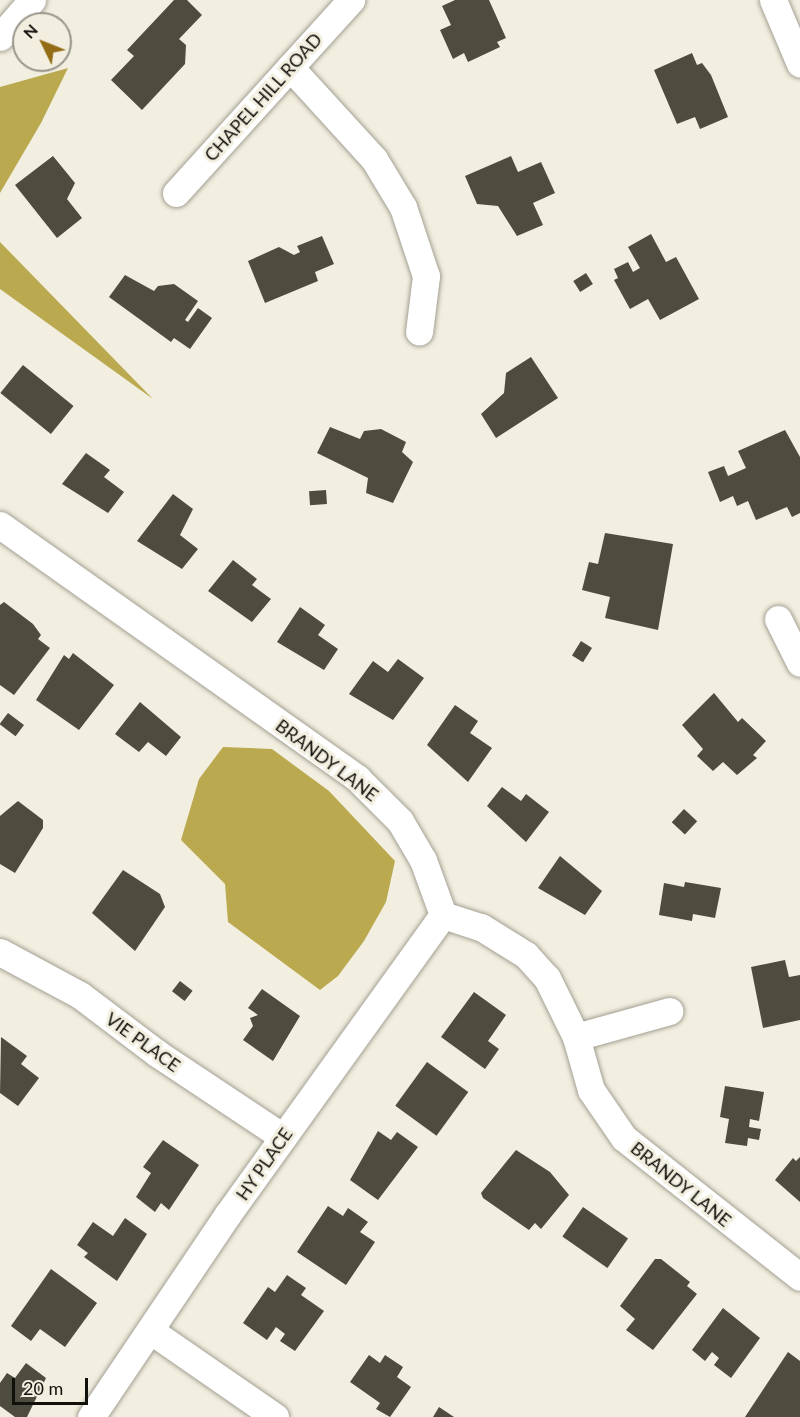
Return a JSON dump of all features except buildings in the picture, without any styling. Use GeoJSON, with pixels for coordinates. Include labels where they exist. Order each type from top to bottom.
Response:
{"type":"FeatureCollection","features":[{"type":"Feature","properties":{"kind":"street"},"geometry":{"type":"LineString","coordinates":[[0,38],[32,0]]}},
{"type":"Feature","properties":{"kind":"street","name":"CHAPEL HILL ROAD"},"geometry":{"type":"LineString","coordinates":[[176,193],[351,0]]}},
{"type":"Feature","properties":{"kind":"street"},"geometry":{"type":"LineString","coordinates":[[772,0],[800,64]]}},
{"type":"Feature","properties":{"kind":"street"},"geometry":{"type":"LineString","coordinates":[[290,67],[374,159],[404,207],[426,276],[419,332]]}},
{"type":"Feature","properties":{"kind":"street","name":"BRANDY LANE"},"geometry":{"type":"LineString","coordinates":[[0,525],[357,778],[400,821],[423,860],[443,915],[481,927],[526,955],[546,978],[576,1037],[591,1090],[624,1138],[800,1277]]}},
{"type":"Feature","properties":{"kind":"street"},"geometry":{"type":"LineString","coordinates":[[778,619],[800,663]]}},
{"type":"Feature","properties":{"kind":"street","name":"HY PLACE"},"geometry":{"type":"LineString","coordinates":[[91,1417],[283,1137],[443,915]]}},
{"type":"Feature","properties":{"kind":"street","name":"VIE PLACE"},"geometry":{"type":"LineString","coordinates":[[0,952],[80,995],[158,1054],[283,1137]]}},
{"type":"Feature","properties":{"kind":"street"},"geometry":{"type":"LineString","coordinates":[[576,1037],[669,1011]]}},
{"type":"Feature","properties":{"kind":"street"},"geometry":{"type":"LineString","coordinates":[[151,1331],[275,1417]]}},
{"type":"Feature","properties":{"kind":"shaded area"},"geometry":{"type":"Polygon","coordinates":[[[54,72],[66,72],[41,123],[0,193],[0,87],[54,72]]]}},
{"type":"Feature","properties":{"kind":"shaded area"},"geometry":{"type":"Polygon","coordinates":[[[0,242],[153,399],[0,289],[0,242]]]}},
{"type":"Feature","properties":{"kind":"shaded area"},"geometry":{"type":"Polygon","coordinates":[[[223,747],[272,749],[329,791],[395,861],[386,902],[364,941],[338,976],[320,990],[228,922],[225,884],[181,840],[199,779],[223,747]]]}}]}
